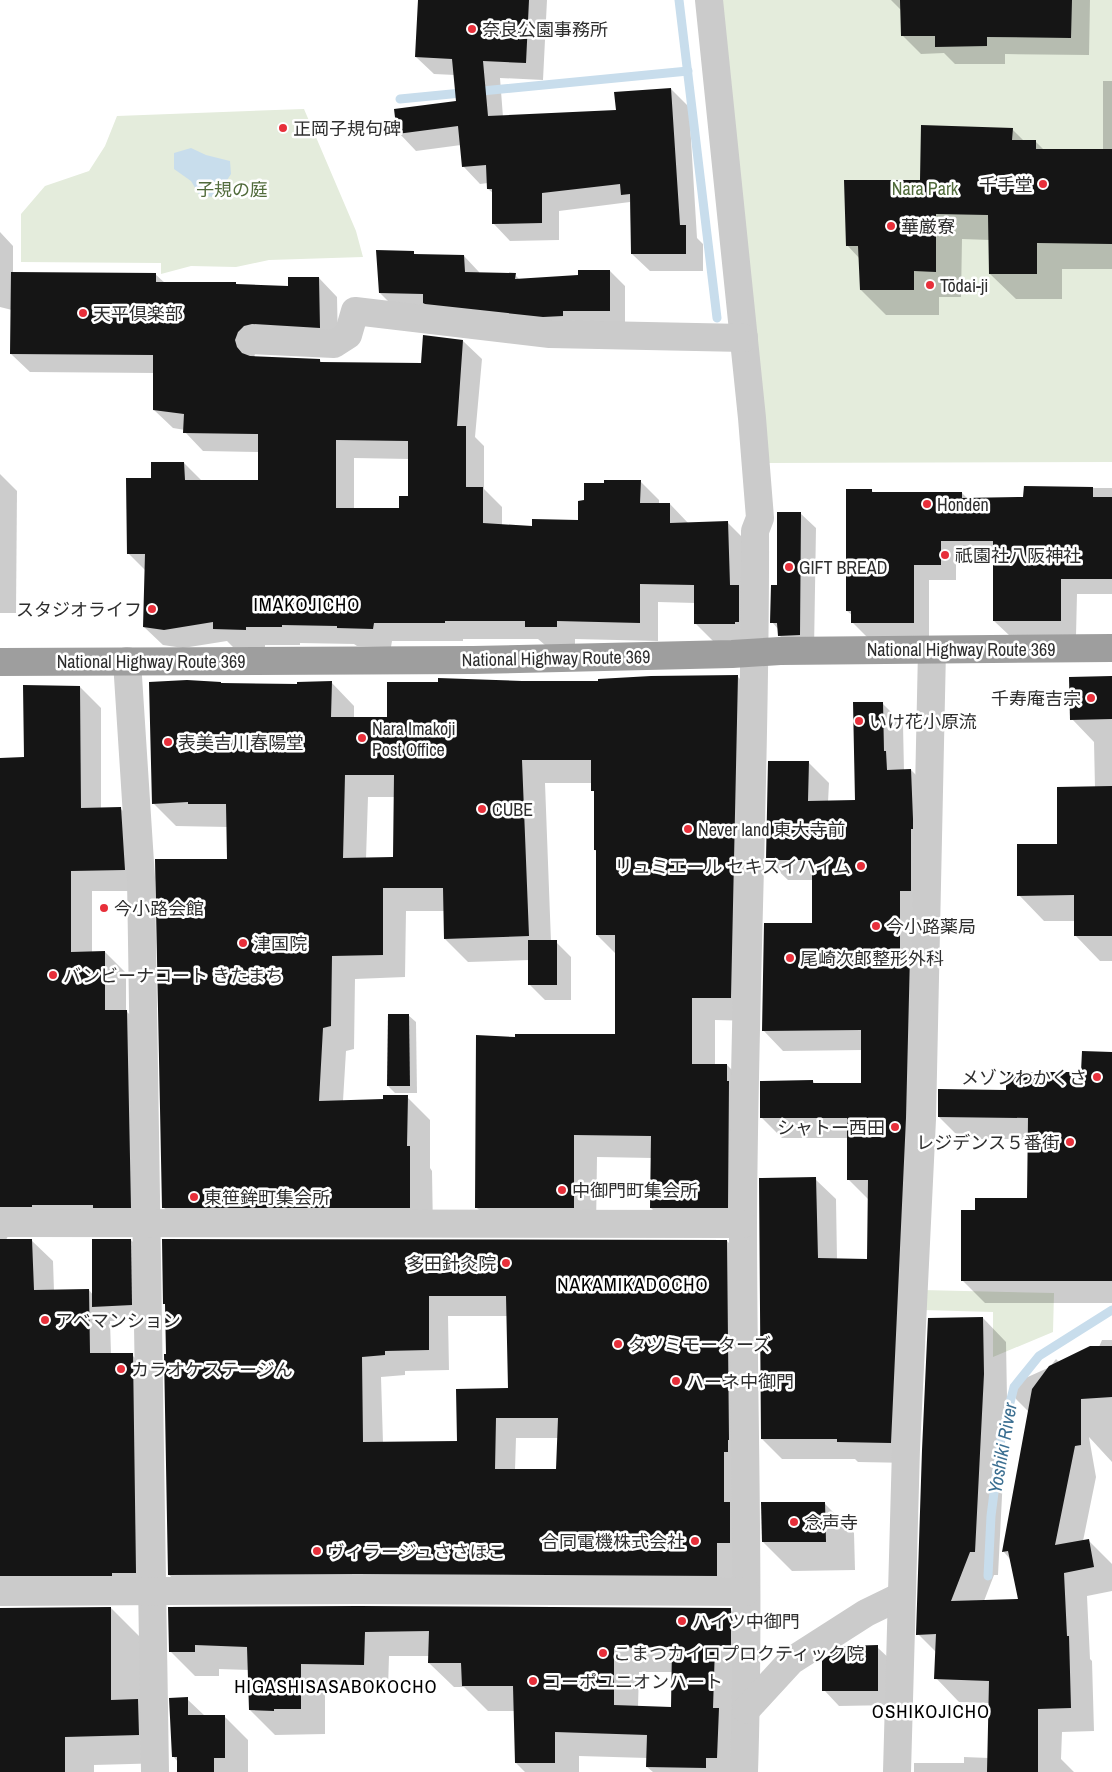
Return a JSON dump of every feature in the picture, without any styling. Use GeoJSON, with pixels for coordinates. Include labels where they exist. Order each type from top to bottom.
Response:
{"type":"FeatureCollection","features":[{"type":"Feature","properties":{"kind":"highway","name":"National Highway Route 369"},"geometry":{"type":"LineString","coordinates":[[0,662],[473,660],[780,651],[1112,648]]}},
{"type":"Feature","properties":{"kind":"street"},"geometry":{"type":"LineString","coordinates":[[708,0],[744,338],[760,518],[754,531],[754,653],[743,1224],[746,1592],[744,1772]]}},
{"type":"Feature","properties":{"kind":"street"},"geometry":{"type":"LineString","coordinates":[[251,340],[334,344],[348,335],[355,311],[550,334],[744,338]]}},
{"type":"Feature","properties":{"kind":"street"},"geometry":{"type":"LineString","coordinates":[[896,1772],[906,1449],[922,1118],[932,650]]}},
{"type":"Feature","properties":{"kind":"street"},"geometry":{"type":"LineString","coordinates":[[127,661],[141,878],[156,1772]]}},
{"type":"Feature","properties":{"kind":"street"},"geometry":{"type":"LineString","coordinates":[[0,1223],[743,1224]]}},
{"type":"Feature","properties":{"kind":"street"},"geometry":{"type":"LineString","coordinates":[[0,1592],[153,1590],[746,1592]]}},
{"type":"Feature","properties":{"kind":"street"},"geometry":{"type":"LineString","coordinates":[[746,1710],[791,1661],[866,1613],[901,1596]]}},
{"type":"Feature","properties":{"kind":"green space","name":"Nara Park"},"geometry":{"type":"Polygon","coordinates":[[[717,0],[1112,0],[1112,462],[768,463],[717,0]]]}},
{"type":"Feature","properties":{"kind":"green space","name":"子規の庭"},"geometry":{"type":"Polygon","coordinates":[[[304,109],[356,231],[363,257],[269,260],[236,267],[191,266],[161,274],[161,263],[21,262],[21,214],[45,186],[89,171],[105,146],[117,116],[304,109]]]}},
{"type":"Feature","properties":{"kind":"green space"},"geometry":{"type":"Polygon","coordinates":[[[922,1290],[1054,1293],[1053,1332],[993,1357],[993,1312],[922,1310],[922,1290]]]}},
{"type":"Feature","properties":{"kind":"water"},"geometry":{"type":"Polygon","coordinates":[[[191,148],[206,155],[230,161],[231,174],[216,197],[200,196],[191,181],[174,169],[174,153],[191,148]]]}},
{"type":"Feature","properties":{"kind":"building"},"geometry":{"type":"Polygon","coordinates":[[[418,0],[529,0],[526,63],[483,61],[488,116],[616,110],[614,92],[671,88],[680,225],[686,225],[686,254],[631,254],[630,194],[621,195],[620,184],[542,193],[542,223],[492,224],[492,189],[487,189],[486,165],[462,167],[458,126],[397,134],[394,109],[456,101],[452,59],[415,57],[418,0]]]}},
{"type":"Feature","properties":{"kind":"building"},"geometry":{"type":"Polygon","coordinates":[[[900,0],[1072,0],[1071,38],[987,37],[987,46],[935,47],[935,36],[901,36],[900,0]]]}},
{"type":"Feature","properties":{"kind":"building"},"geometry":{"type":"Polygon","coordinates":[[[921,125],[1013,128],[1012,140],[1036,140],[1036,149],[1112,149],[1112,244],[1037,243],[1037,274],[989,274],[988,215],[936,214],[936,272],[914,271],[914,290],[860,290],[858,246],[846,246],[844,180],[920,180],[921,125]]]}},
{"type":"Feature","properties":{"kind":"building"},"geometry":{"type":"Polygon","coordinates":[[[376,250],[414,251],[414,254],[464,255],[465,272],[516,273],[515,279],[578,275],[578,270],[610,270],[610,311],[563,311],[563,316],[543,317],[425,304],[423,303],[423,294],[379,293],[376,250]]]}},
{"type":"Feature","properties":{"kind":"building"},"geometry":{"type":"Polygon","coordinates":[[[11,272],[156,273],[156,282],[236,282],[236,284],[288,286],[288,277],[319,277],[320,328],[252,324],[244,326],[238,332],[235,340],[237,347],[242,353],[250,356],[320,359],[320,362],[421,363],[423,335],[463,340],[457,426],[466,426],[466,487],[483,487],[483,523],[532,526],[532,519],[578,520],[578,501],[584,500],[584,483],[604,483],[604,480],[641,480],[640,503],[670,503],[670,523],[728,521],[730,585],[739,585],[739,622],[735,622],[735,624],[694,624],[694,585],[640,584],[640,623],[557,621],[557,627],[525,627],[525,621],[445,621],[445,623],[374,623],[373,629],[282,625],[282,627],[246,627],[246,630],[213,629],[213,622],[164,630],[143,627],[145,554],[127,554],[126,478],[151,478],[151,462],[184,462],[185,480],[258,480],[258,434],[183,433],[184,414],[153,410],[153,355],[10,354],[11,272]],[[336,440],[336,508],[399,508],[399,496],[408,496],[408,441],[336,440]]]}},
{"type":"Feature","properties":{"kind":"building"},"geometry":{"type":"Polygon","coordinates":[[[1024,486],[1093,487],[1093,497],[1112,497],[1112,579],[1061,579],[1061,621],[993,621],[993,541],[941,541],[941,565],[914,565],[914,623],[851,623],[851,611],[846,611],[846,489],[872,489],[872,492],[962,492],[962,498],[1023,497],[1024,486]]]}},
{"type":"Feature","properties":{"kind":"building","name":"GIFT BREAD"},"geometry":{"type":"Polygon","coordinates":[[[777,512],[801,512],[800,635],[778,636],[777,623],[770,623],[771,585],[777,585],[777,512]]]}},
{"type":"Feature","properties":{"kind":"building"},"geometry":{"type":"Polygon","coordinates":[[[738,675],[731,998],[692,998],[692,1064],[727,1064],[727,1081],[729,1081],[728,1208],[650,1208],[651,1136],[574,1135],[574,1208],[475,1208],[476,1035],[515,1037],[515,1034],[615,1034],[615,935],[596,935],[596,850],[594,850],[594,791],[591,791],[591,760],[522,760],[529,936],[444,939],[443,888],[383,888],[383,955],[332,956],[331,1026],[323,1028],[319,1101],[383,1099],[383,1095],[408,1095],[407,1146],[410,1146],[410,1208],[162,1208],[155,859],[227,859],[226,804],[188,804],[188,802],[152,804],[149,682],[187,680],[221,683],[297,684],[297,682],[332,681],[331,717],[387,717],[387,682],[438,682],[438,678],[598,681],[598,679],[738,675]],[[345,775],[343,858],[393,857],[394,775],[345,775]]]}},
{"type":"Feature","properties":{"kind":"building","name":"千寿庵吉宗"},"geometry":{"type":"Polygon","coordinates":[[[1112,676],[1112,719],[1070,720],[1069,677],[1112,676]]]}},
{"type":"Feature","properties":{"kind":"building"},"geometry":{"type":"Polygon","coordinates":[[[23,685],[80,686],[81,808],[121,807],[125,870],[71,871],[71,952],[105,951],[105,1010],[127,1010],[131,1208],[93,1208],[93,1205],[0,1207],[0,758],[24,757],[23,685]]]}},
{"type":"Feature","properties":{"kind":"building"},"geometry":{"type":"Polygon","coordinates":[[[853,702],[883,702],[884,751],[886,751],[887,770],[911,769],[913,829],[911,829],[911,891],[900,891],[900,955],[910,955],[906,1118],[891,1443],[837,1442],[837,1439],[761,1439],[759,1178],[816,1177],[818,1258],[867,1259],[868,1180],[847,1180],[847,1118],[760,1118],[760,1081],[813,1080],[813,1083],[861,1083],[861,1030],[762,1031],[764,923],[812,923],[812,860],[766,860],[768,761],[809,761],[808,801],[855,800],[853,702]]]}},
{"type":"Feature","properties":{"kind":"building"},"geometry":{"type":"Polygon","coordinates":[[[1112,786],[1112,936],[1074,936],[1074,895],[1017,896],[1017,844],[1057,844],[1057,787],[1112,786]]]}},
{"type":"Feature","properties":{"kind":"building"},"geometry":{"type":"Polygon","coordinates":[[[528,940],[557,940],[557,985],[528,985],[528,940]]]}},
{"type":"Feature","properties":{"kind":"building"},"geometry":{"type":"Polygon","coordinates":[[[388,1014],[409,1014],[410,1086],[387,1086],[388,1014]]]}},
{"type":"Feature","properties":{"kind":"building"},"geometry":{"type":"Polygon","coordinates":[[[1082,1051],[1112,1052],[1112,1281],[961,1281],[961,1210],[975,1210],[975,1198],[1027,1198],[1028,1118],[938,1117],[938,1089],[1006,1090],[1006,1072],[1081,1072],[1082,1051]]]}},
{"type":"Feature","properties":{"kind":"building"},"geometry":{"type":"Polygon","coordinates":[[[0,1239],[32,1239],[34,1290],[89,1289],[90,1353],[133,1353],[136,1573],[112,1573],[112,1576],[0,1576],[0,1239]]]}},
{"type":"Feature","properties":{"kind":"building"},"geometry":{"type":"Polygon","coordinates":[[[92,1239],[131,1239],[132,1305],[92,1307],[92,1239]]]}},
{"type":"Feature","properties":{"kind":"building"},"geometry":{"type":"Polygon","coordinates":[[[162,1239],[727,1240],[729,1440],[728,1452],[724,1452],[724,1502],[730,1502],[730,1543],[717,1543],[717,1576],[168,1575],[164,1354],[166,1354],[165,1304],[163,1304],[162,1239]],[[429,1296],[429,1350],[385,1351],[385,1355],[362,1357],[363,1442],[457,1441],[456,1389],[508,1388],[506,1296],[429,1296]],[[496,1418],[495,1469],[556,1469],[558,1418],[496,1418]]]}},
{"type":"Feature","properties":{"kind":"building"},"geometry":{"type":"Polygon","coordinates":[[[983,1317],[984,1374],[975,1552],[970,1552],[951,1601],[1018,1599],[1008,1551],[1002,1552],[1032,1389],[1049,1366],[1090,1346],[1112,1346],[1112,1397],[1081,1399],[1081,1445],[1075,1446],[1055,1545],[1089,1539],[1094,1567],[1064,1573],[1067,1636],[1069,1636],[1071,1708],[1038,1709],[1038,1772],[987,1772],[989,1681],[934,1679],[936,1634],[916,1635],[928,1318],[983,1317]]]}},
{"type":"Feature","properties":{"kind":"building","name":"念声寺"},"geometry":{"type":"Polygon","coordinates":[[[761,1502],[825,1502],[826,1542],[762,1542],[761,1502]]]}},
{"type":"Feature","properties":{"kind":"building"},"geometry":{"type":"Polygon","coordinates":[[[111,1607],[111,1700],[138,1699],[139,1735],[65,1737],[65,1772],[0,1772],[0,1608],[111,1607]]]}},
{"type":"Feature","properties":{"kind":"building"},"geometry":{"type":"Polygon","coordinates":[[[168,1607],[731,1608],[731,1646],[715,1646],[713,1708],[719,1708],[717,1758],[706,1758],[706,1768],[646,1767],[647,1735],[555,1732],[555,1763],[515,1763],[513,1686],[462,1686],[461,1663],[428,1663],[429,1631],[365,1632],[364,1665],[301,1664],[301,1709],[249,1710],[247,1647],[195,1645],[195,1652],[169,1652],[168,1607]],[[672,1647],[614,1648],[614,1705],[671,1707],[672,1647]]]}},
{"type":"Feature","properties":{"kind":"building"},"geometry":{"type":"Polygon","coordinates":[[[878,1645],[878,1691],[822,1691],[822,1660],[844,1646],[878,1645]]]}},
{"type":"Feature","properties":{"kind":"building"},"geometry":{"type":"Polygon","coordinates":[[[188,1697],[188,1715],[225,1715],[225,1758],[214,1758],[214,1772],[177,1772],[177,1757],[172,1757],[169,1698],[188,1697]]]}},
{"type":"Feature","properties":{"kind":"waterway"},"geometry":{"type":"LineString","coordinates":[[679,0],[717,318]]}},
{"type":"Feature","properties":{"kind":"waterway"},"geometry":{"type":"LineString","coordinates":[[400,99],[688,71]]}},
{"type":"Feature","properties":{"kind":"waterway","name":"Yoshiki River"},"geometry":{"type":"LineString","coordinates":[[988,1576],[991,1516],[1001,1438],[1014,1387],[1039,1356],[1112,1310]]}},
{"type":"Feature","properties":{"kind":"place","name":"奈良公園事務所"},"geometry":{"type":"Point","coordinates":[472,29]}},
{"type":"Feature","properties":{"kind":"place","name":"正岡子規句碑"},"geometry":{"type":"Point","coordinates":[283,128]}},
{"type":"Feature","properties":{"kind":"place","name":"千手堂"},"geometry":{"type":"Point","coordinates":[1043,184]}},
{"type":"Feature","properties":{"kind":"place","name":"華厳寮"},"geometry":{"type":"Point","coordinates":[891,226]}},
{"type":"Feature","properties":{"kind":"place","name":"Tōdai-ji"},"geometry":{"type":"Point","coordinates":[930,285]}},
{"type":"Feature","properties":{"kind":"place","name":"天平倶楽部"},"geometry":{"type":"Point","coordinates":[83,313]}},
{"type":"Feature","properties":{"kind":"place","name":"Honden"},"geometry":{"type":"Point","coordinates":[927,504]}},
{"type":"Feature","properties":{"kind":"place","name":"祇園社八阪神社"},"geometry":{"type":"Point","coordinates":[945,555]}},
{"type":"Feature","properties":{"kind":"place","name":"GIFT BREAD"},"geometry":{"type":"Point","coordinates":[789,567]}},
{"type":"Feature","properties":{"kind":"place","name":"スタジオライフ"},"geometry":{"type":"Point","coordinates":[152,609]}},
{"type":"Feature","properties":{"kind":"place","name":"千寿庵吉宗"},"geometry":{"type":"Point","coordinates":[1091,698]}},
{"type":"Feature","properties":{"kind":"place","name":"いけ花小原流"},"geometry":{"type":"Point","coordinates":[859,721]}},
{"type":"Feature","properties":{"kind":"place","name":"Nara Imakoji Post Office"},"geometry":{"type":"Point","coordinates":[362,738]}},
{"type":"Feature","properties":{"kind":"place","name":"表美吉川春陽堂"},"geometry":{"type":"Point","coordinates":[168,742]}},
{"type":"Feature","properties":{"kind":"place","name":"CUBE"},"geometry":{"type":"Point","coordinates":[482,809]}},
{"type":"Feature","properties":{"kind":"place","name":"Never land 東大寺前"},"geometry":{"type":"Point","coordinates":[688,829]}},
{"type":"Feature","properties":{"kind":"place","name":"リュミエール セキスイハイム"},"geometry":{"type":"Point","coordinates":[861,866]}},
{"type":"Feature","properties":{"kind":"place","name":"今小路会館"},"geometry":{"type":"Point","coordinates":[104,908]}},
{"type":"Feature","properties":{"kind":"place","name":"今小路薬局"},"geometry":{"type":"Point","coordinates":[876,926]}},
{"type":"Feature","properties":{"kind":"place","name":"津国院"},"geometry":{"type":"Point","coordinates":[243,943]}},
{"type":"Feature","properties":{"kind":"place","name":"尾崎次郎整形外科"},"geometry":{"type":"Point","coordinates":[790,958]}},
{"type":"Feature","properties":{"kind":"place","name":"バンビーナコート きたまち"},"geometry":{"type":"Point","coordinates":[53,975]}},
{"type":"Feature","properties":{"kind":"place","name":"メゾンわかくさ"},"geometry":{"type":"Point","coordinates":[1097,1077]}},
{"type":"Feature","properties":{"kind":"place","name":"シャトー西田"},"geometry":{"type":"Point","coordinates":[895,1127]}},
{"type":"Feature","properties":{"kind":"place","name":"レジデンス５番街"},"geometry":{"type":"Point","coordinates":[1070,1142]}},
{"type":"Feature","properties":{"kind":"place","name":"中御門町集会所"},"geometry":{"type":"Point","coordinates":[562,1190]}},
{"type":"Feature","properties":{"kind":"place","name":"東笹鉾町集会所"},"geometry":{"type":"Point","coordinates":[194,1197]}},
{"type":"Feature","properties":{"kind":"place","name":"多田針灸院"},"geometry":{"type":"Point","coordinates":[506,1263]}},
{"type":"Feature","properties":{"kind":"place","name":"アベマンション"},"geometry":{"type":"Point","coordinates":[45,1320]}},
{"type":"Feature","properties":{"kind":"place","name":"タツミモーターズ"},"geometry":{"type":"Point","coordinates":[618,1344]}},
{"type":"Feature","properties":{"kind":"place","name":"カラオケステージん"},"geometry":{"type":"Point","coordinates":[121,1369]}},
{"type":"Feature","properties":{"kind":"place","name":"ハーネ中御門"},"geometry":{"type":"Point","coordinates":[676,1381]}},
{"type":"Feature","properties":{"kind":"place","name":"念声寺"},"geometry":{"type":"Point","coordinates":[794,1522]}},
{"type":"Feature","properties":{"kind":"place","name":"合同電機株式会社"},"geometry":{"type":"Point","coordinates":[695,1541]}},
{"type":"Feature","properties":{"kind":"place","name":"ヴィラージュささほこ"},"geometry":{"type":"Point","coordinates":[317,1551]}},
{"type":"Feature","properties":{"kind":"place","name":"ハイツ中御門"},"geometry":{"type":"Point","coordinates":[682,1621]}},
{"type":"Feature","properties":{"kind":"place","name":"こまつカイロプロクティック院"},"geometry":{"type":"Point","coordinates":[603,1653]}},
{"type":"Feature","properties":{"kind":"place","name":"コーポユニオンハート"},"geometry":{"type":"Point","coordinates":[533,1681]}},
{"type":"Feature","properties":{"kind":"district","name":"IMAKOJICHO"},"geometry":{"type":"Point","coordinates":[307,604]}},
{"type":"Feature","properties":{"kind":"district","name":"NAKAMIKADOCHO"},"geometry":{"type":"Point","coordinates":[633,1284]}},
{"type":"Feature","properties":{"kind":"district","name":"HIGASHISASABOKOCHO"},"geometry":{"type":"Point","coordinates":[336,1686]}},
{"type":"Feature","properties":{"kind":"district","name":"OSHIKOJICHO"},"geometry":{"type":"Point","coordinates":[931,1711]}}]}
